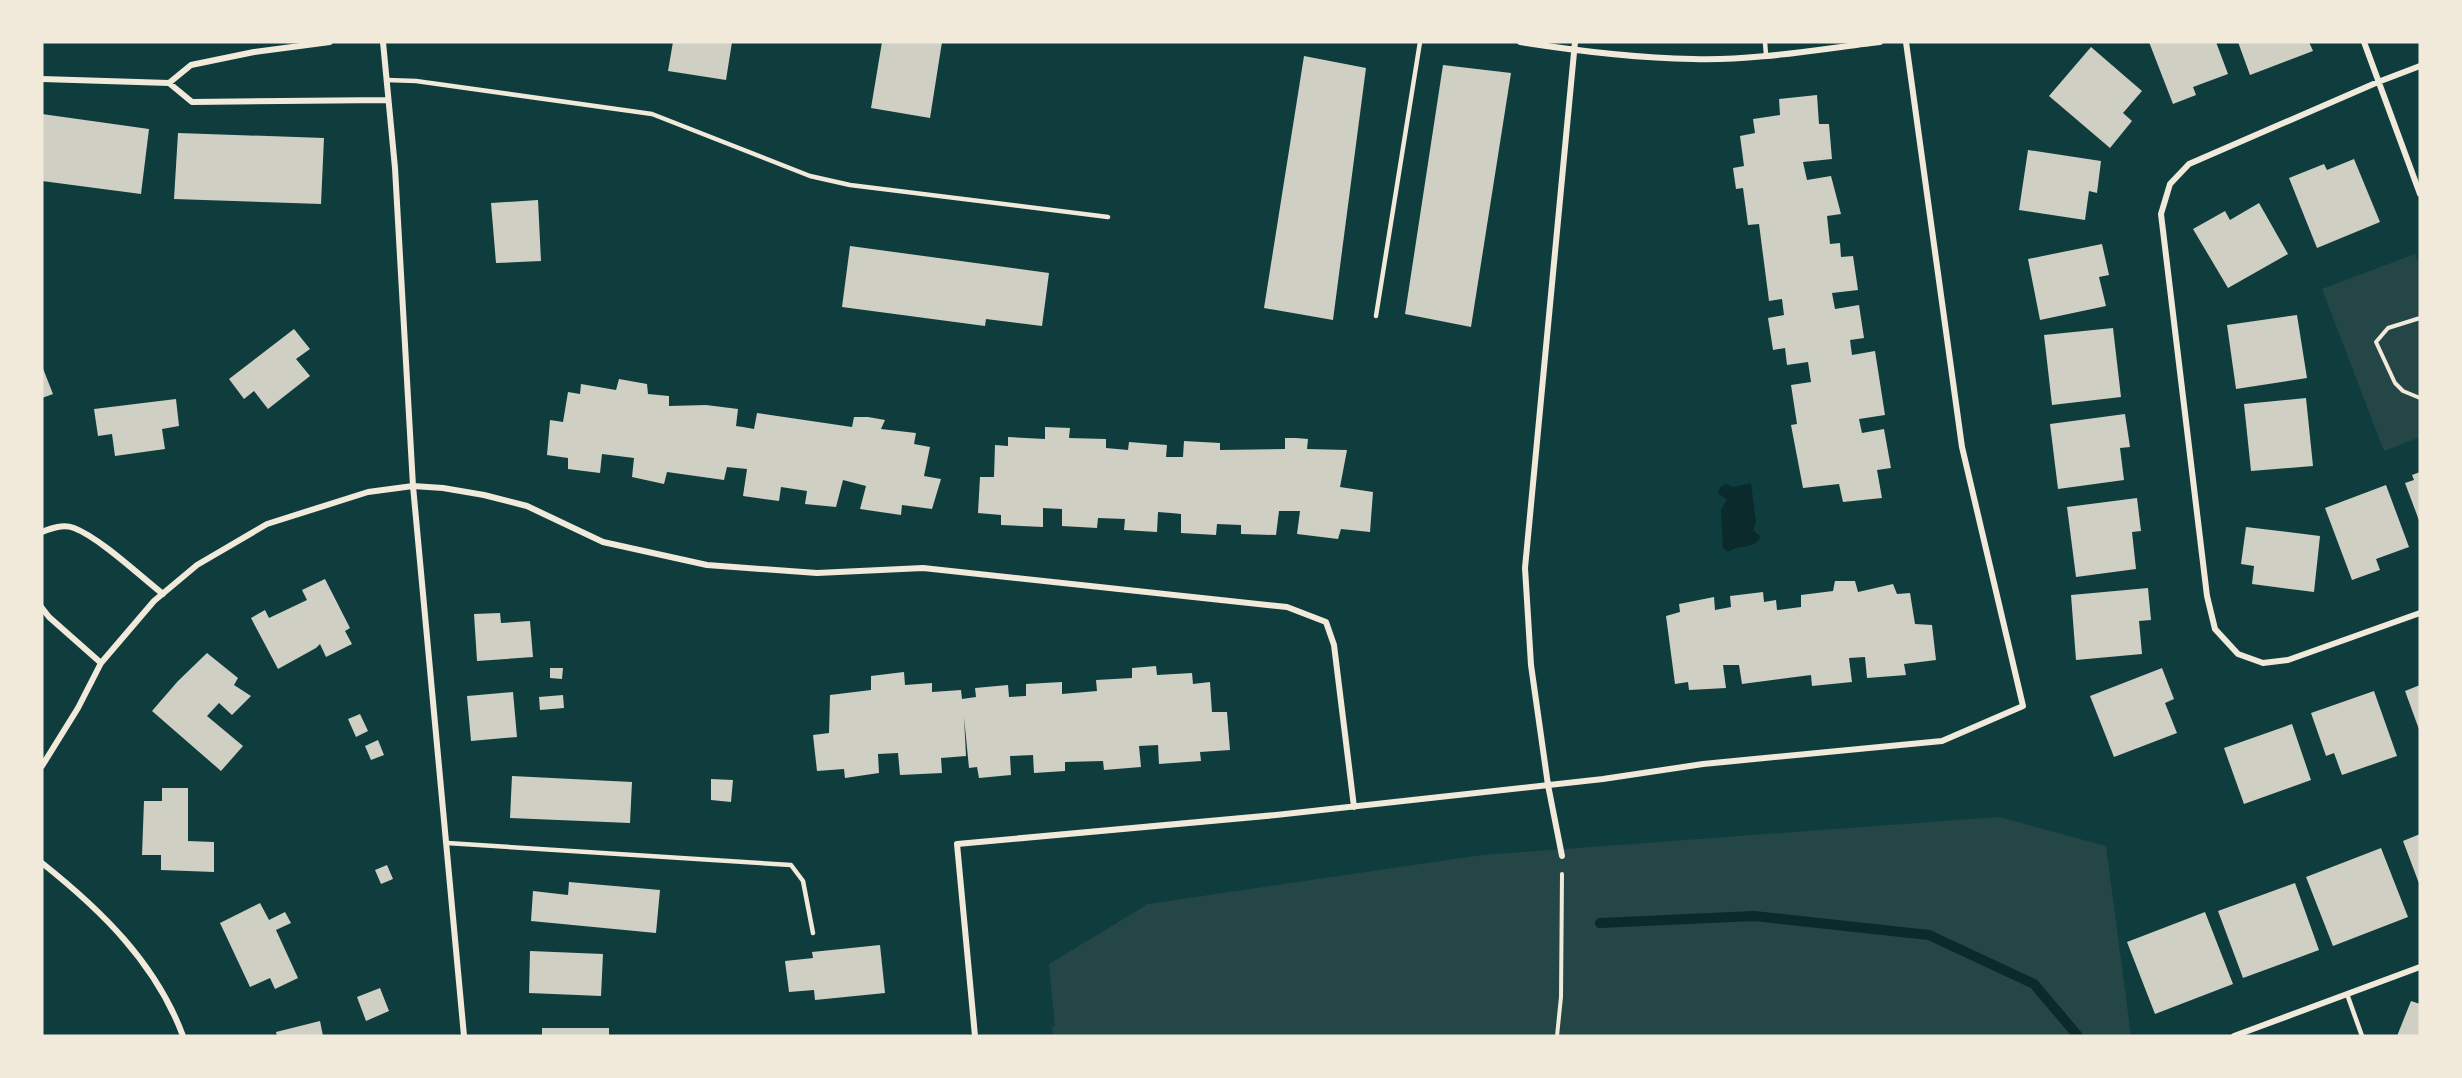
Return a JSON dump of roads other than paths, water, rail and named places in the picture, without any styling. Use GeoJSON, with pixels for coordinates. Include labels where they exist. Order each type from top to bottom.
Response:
{"type":"FeatureCollection","features":[{"type":"Feature","properties":{"kind":"street"},"geometry":{"type":"LineString","coordinates":[[169,83],[191,65],[254,52],[330,42]]}},
{"type":"Feature","properties":{"kind":"street"},"geometry":{"type":"LineString","coordinates":[[383,42],[395,168],[413,486],[464,1036]]}},
{"type":"Feature","properties":{"kind":"street"},"geometry":{"type":"LineString","coordinates":[[1520,42],[1574,50],[1695,59],[1766,55],[1880,42]]}},
{"type":"Feature","properties":{"kind":"street"},"geometry":{"type":"LineString","coordinates":[[1562,856],[1548,784],[1531,665],[1525,568],[1575,42]]}},
{"type":"Feature","properties":{"kind":"street"},"geometry":{"type":"LineString","coordinates":[[975,1036],[957,844],[1354,807],[1704,764],[1942,741],[2023,706],[1962,447],[1906,42]]}},
{"type":"Feature","properties":{"kind":"street"},"geometry":{"type":"LineString","coordinates":[[2364,42],[2420,194]]}},
{"type":"Feature","properties":{"kind":"street"},"geometry":{"type":"LineString","coordinates":[[2420,66],[2189,164],[2170,184],[2161,214],[2207,596],[2215,629],[2238,654],[2263,663],[2288,660],[2420,612]]}},
{"type":"Feature","properties":{"kind":"street"},"geometry":{"type":"LineString","coordinates":[[42,79],[169,83],[192,102],[388,100]]}},
{"type":"Feature","properties":{"kind":"street"},"geometry":{"type":"LineString","coordinates":[[42,766],[78,708],[101,663],[163,594],[197,565],[275,520],[368,492],[413,486],[484,495],[527,506],[603,542],[707,565],[817,573],[923,568],[1287,607],[1326,622],[1334,645],[1354,807]]}},
{"type":"Feature","properties":{"kind":"street"},"geometry":{"type":"LineString","coordinates":[[42,532],[57,526],[73,528],[103,547],[163,594]]}},
{"type":"Feature","properties":{"kind":"street"},"geometry":{"type":"LineString","coordinates":[[42,608],[49,617],[101,663]]}},
{"type":"Feature","properties":{"kind":"street"},"geometry":{"type":"LineString","coordinates":[[42,863],[107,918],[140,957],[168,1002],[183,1036]]}},
{"type":"Feature","properties":{"kind":"street"},"geometry":{"type":"LineString","coordinates":[[2234,1036],[2420,967]]}},
{"type":"Feature","properties":{"kind":"lane"},"geometry":{"type":"LineString","coordinates":[[1376,316],[1420,42]]}},
{"type":"Feature","properties":{"kind":"lane"},"geometry":{"type":"LineString","coordinates":[[1765,42],[1766,55]]}},
{"type":"Feature","properties":{"kind":"lane"},"geometry":{"type":"LineString","coordinates":[[387,80],[416,81],[652,114],[802,173],[850,185],[1108,217]]}},
{"type":"Feature","properties":{"kind":"lane"},"geometry":{"type":"LineString","coordinates":[[447,843],[791,865],[803,882],[813,933]]}},
{"type":"Feature","properties":{"kind":"lane"},"geometry":{"type":"LineString","coordinates":[[2347,994],[2362,1036]]}},
{"type":"Feature","properties":{"kind":"waterway"},"geometry":{"type":"LineString","coordinates":[[1600,923],[1754,916],[1929,935],[2034,984],[2078,1036]]}}]}
